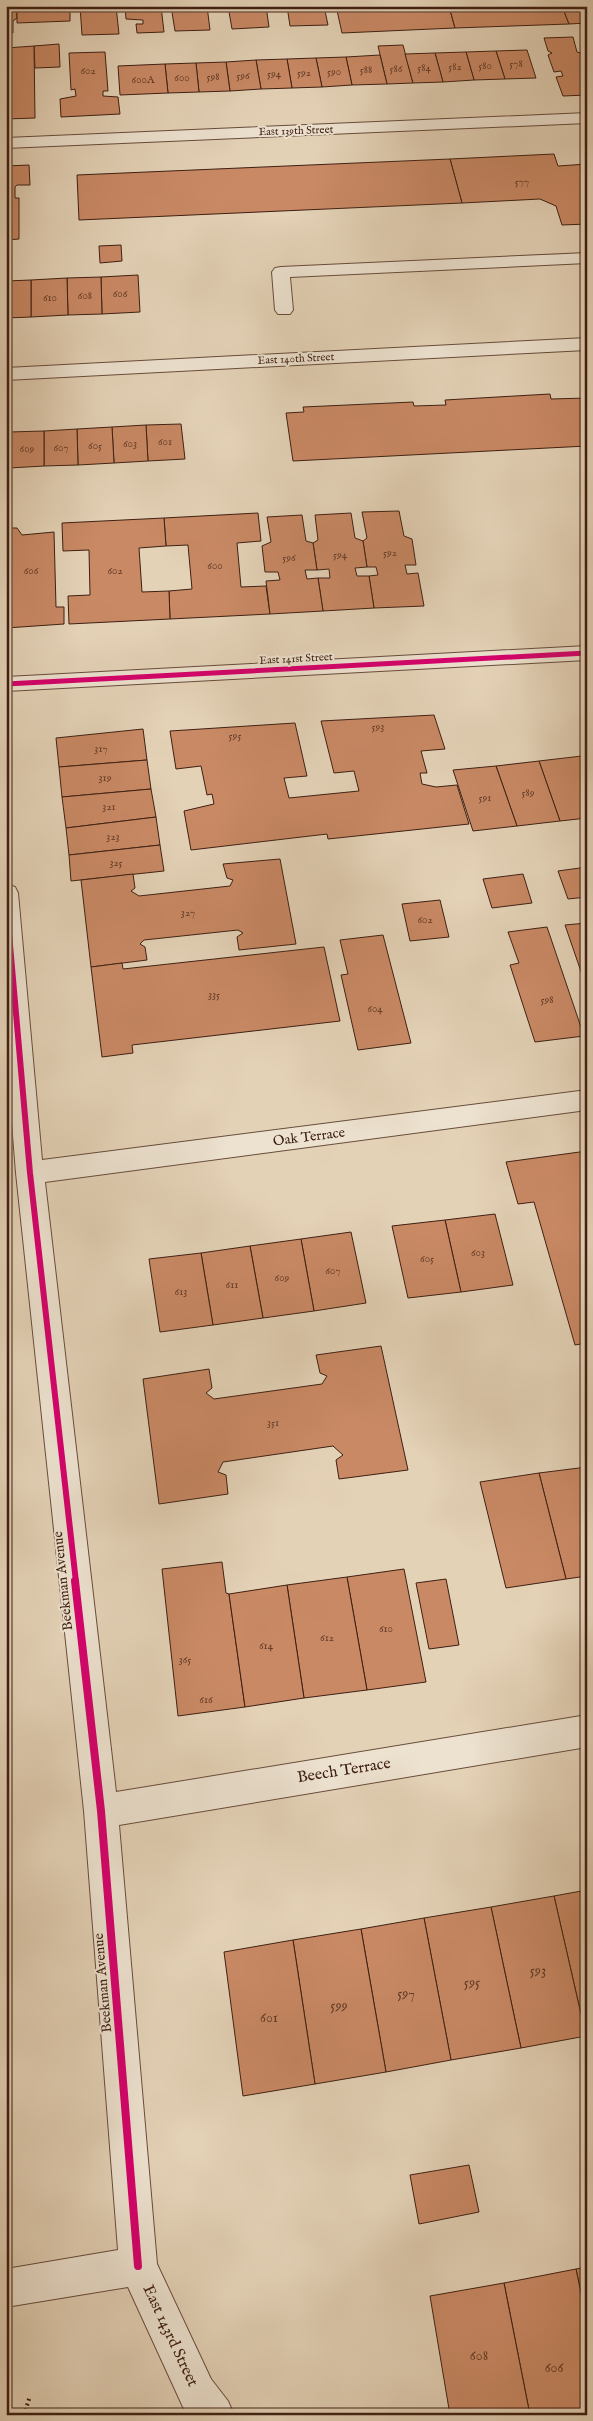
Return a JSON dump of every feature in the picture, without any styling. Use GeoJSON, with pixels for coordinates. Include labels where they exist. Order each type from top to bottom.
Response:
{"type":"FeatureCollection","features":[{"type":"Feature","properties":{"kind":"street","name":"East 139th Street"},"geometry":{"type":"LineString","coordinates":[[6,143],[587,118]]}},
{"type":"Feature","properties":{"kind":"street"},"geometry":{"type":"LineString","coordinates":[[284,310],[281,272],[587,258]]}},
{"type":"Feature","properties":{"kind":"street","name":"East 140th Street"},"geometry":{"type":"LineString","coordinates":[[6,374],[587,344]]}},
{"type":"Feature","properties":{"kind":"street","name":"East 141st Street"},"geometry":{"type":"LineString","coordinates":[[6,684],[587,653]]}},
{"type":"Feature","properties":{"kind":"street","name":"Beekman Avenue"},"geometry":{"type":"LineString","coordinates":[[6,893],[30,1173],[101,1811],[138,2266]]}},
{"type":"Feature","properties":{"kind":"street","name":"Oak Terrace"},"geometry":{"type":"LineString","coordinates":[[30,1173],[587,1100]]}},
{"type":"Feature","properties":{"kind":"street","name":"Beech Terrace"},"geometry":{"type":"LineString","coordinates":[[101,1811],[587,1731]]}},
{"type":"Feature","properties":{"kind":"street"},"geometry":{"type":"LineString","coordinates":[[6,2288],[138,2266]]}},
{"type":"Feature","properties":{"kind":"street","name":"East 143rd Street"},"geometry":{"type":"LineString","coordinates":[[138,2266],[197,2394],[214,2415]]}},
{"type":"Feature","properties":{"kind":"path"},"geometry":{"type":"LineString","coordinates":[[24,2415],[30,2396]]}},
{"type":"Feature","properties":{"kind":"building"},"geometry":{"type":"Polygon","coordinates":[[[6,6],[17,6],[17,18],[13,21],[13,33],[6,33],[6,6]]]}},
{"type":"Feature","properties":{"kind":"building"},"geometry":{"type":"Polygon","coordinates":[[[17,6],[70,6],[70,21],[17,23],[17,6]]]}},
{"type":"Feature","properties":{"kind":"building"},"geometry":{"type":"Polygon","coordinates":[[[80,6],[116,6],[119,34],[82,35],[80,6]]]}},
{"type":"Feature","properties":{"kind":"building"},"geometry":{"type":"Polygon","coordinates":[[[125,6],[161,6],[164,32],[137,33],[136,24],[143,24],[143,20],[126,19],[125,6]]]}},
{"type":"Feature","properties":{"kind":"building"},"geometry":{"type":"Polygon","coordinates":[[[171,6],[207,6],[210,30],[175,31],[171,6]]]}},
{"type":"Feature","properties":{"kind":"building"},"geometry":{"type":"Polygon","coordinates":[[[228,6],[266,6],[269,27],[232,29],[228,6]]]}},
{"type":"Feature","properties":{"kind":"building"},"geometry":{"type":"Polygon","coordinates":[[[287,6],[324,6],[328,25],[290,26],[287,6]]]}},
{"type":"Feature","properties":{"kind":"building"},"geometry":{"type":"Polygon","coordinates":[[[336,6],[449,6],[455,28],[342,33],[336,6]]]}},
{"type":"Feature","properties":{"kind":"building"},"geometry":{"type":"Polygon","coordinates":[[[449,6],[562,6],[569,24],[455,28],[449,6]]]}},
{"type":"Feature","properties":{"kind":"building"},"geometry":{"type":"Polygon","coordinates":[[[562,6],[587,6],[587,23],[569,24],[562,6]]]}},
{"type":"Feature","properties":{"kind":"building"},"geometry":{"type":"Polygon","coordinates":[[[573,37],[577,52],[585,54],[587,60],[587,70],[581,71],[583,75],[587,75],[587,95],[563,96],[556,77],[563,76],[561,71],[554,72],[548,55],[552,53],[548,51],[544,38],[573,37]]]}},
{"type":"Feature","properties":{"kind":"building"},"geometry":{"type":"Polygon","coordinates":[[[59,44],[60,67],[35,68],[34,46],[59,44]]]}},
{"type":"Feature","properties":{"kind":"building"},"geometry":{"type":"Polygon","coordinates":[[[403,45],[413,83],[387,84],[378,46],[403,45]]]}},
{"type":"Feature","properties":{"kind":"building"},"geometry":{"type":"Polygon","coordinates":[[[34,46],[35,118],[6,119],[6,48],[34,46]]]}},
{"type":"Feature","properties":{"kind":"building"},"geometry":{"type":"Polygon","coordinates":[[[527,50],[536,78],[505,79],[496,51],[527,50]]]}},
{"type":"Feature","properties":{"kind":"building"},"geometry":{"type":"Polygon","coordinates":[[[496,51],[505,79],[474,80],[466,52],[496,51]]]}},
{"type":"Feature","properties":{"kind":"building"},"geometry":{"type":"Polygon","coordinates":[[[105,52],[108,91],[103,91],[103,96],[118,97],[120,114],[61,117],[60,99],[76,96],[75,89],[71,90],[69,53],[105,52]]]}},
{"type":"Feature","properties":{"kind":"building"},"geometry":{"type":"Polygon","coordinates":[[[466,52],[474,80],[443,82],[435,53],[466,52]]]}},
{"type":"Feature","properties":{"kind":"building"},"geometry":{"type":"Polygon","coordinates":[[[435,53],[443,82],[413,83],[405,54],[435,53]]]}},
{"type":"Feature","properties":{"kind":"building"},"geometry":{"type":"Polygon","coordinates":[[[380,55],[387,84],[352,85],[346,57],[380,55]]]}},
{"type":"Feature","properties":{"kind":"building"},"geometry":{"type":"Polygon","coordinates":[[[346,57],[352,85],[322,87],[316,58],[346,57]]]}},
{"type":"Feature","properties":{"kind":"building"},"geometry":{"type":"Polygon","coordinates":[[[316,58],[322,87],[292,88],[287,59],[316,58]]]}},
{"type":"Feature","properties":{"kind":"building"},"geometry":{"type":"Polygon","coordinates":[[[287,59],[292,88],[261,89],[256,60],[287,59]]]}},
{"type":"Feature","properties":{"kind":"building"},"geometry":{"type":"Polygon","coordinates":[[[256,60],[261,89],[230,91],[226,62],[256,60]]]}},
{"type":"Feature","properties":{"kind":"building"},"geometry":{"type":"Polygon","coordinates":[[[226,62],[230,91],[199,92],[196,63],[226,62]]]}},
{"type":"Feature","properties":{"kind":"building"},"geometry":{"type":"Polygon","coordinates":[[[196,63],[199,92],[168,93],[165,64],[196,63]]]}},
{"type":"Feature","properties":{"kind":"building"},"geometry":{"type":"Polygon","coordinates":[[[165,64],[168,93],[120,95],[118,66],[165,64]]]}},
{"type":"Feature","properties":{"kind":"building"},"geometry":{"type":"Polygon","coordinates":[[[554,154],[558,166],[587,164],[587,224],[562,225],[556,206],[540,199],[462,203],[450,159],[554,154]]]}},
{"type":"Feature","properties":{"kind":"building"},"geometry":{"type":"Polygon","coordinates":[[[450,159],[462,203],[79,220],[77,175],[450,159]]]}},
{"type":"Feature","properties":{"kind":"building"},"geometry":{"type":"Polygon","coordinates":[[[29,165],[30,185],[17,185],[15,187],[15,198],[19,198],[19,239],[6,240],[6,166],[29,165]]]}},
{"type":"Feature","properties":{"kind":"building"},"geometry":{"type":"Polygon","coordinates":[[[121,245],[122,261],[100,263],[99,246],[121,245]]]}},
{"type":"Feature","properties":{"kind":"building"},"geometry":{"type":"Polygon","coordinates":[[[138,275],[140,312],[102,314],[101,277],[138,275]]]}},
{"type":"Feature","properties":{"kind":"building"},"geometry":{"type":"Polygon","coordinates":[[[101,277],[102,314],[68,315],[67,278],[101,277]]]}},
{"type":"Feature","properties":{"kind":"building"},"geometry":{"type":"Polygon","coordinates":[[[67,278],[68,315],[31,317],[31,280],[67,278]]]}},
{"type":"Feature","properties":{"kind":"building"},"geometry":{"type":"Polygon","coordinates":[[[31,280],[31,317],[6,318],[6,281],[31,280]]]}},
{"type":"Feature","properties":{"kind":"building"},"geometry":{"type":"Polygon","coordinates":[[[550,394],[551,399],[587,398],[587,446],[293,461],[286,413],[304,412],[303,407],[413,402],[414,406],[446,405],[445,400],[550,394]]]}},
{"type":"Feature","properties":{"kind":"building"},"geometry":{"type":"Polygon","coordinates":[[[181,424],[185,459],[148,461],[146,425],[181,424]]]}},
{"type":"Feature","properties":{"kind":"building"},"geometry":{"type":"Polygon","coordinates":[[[146,425],[148,461],[114,463],[112,427],[146,425]]]}},
{"type":"Feature","properties":{"kind":"building"},"geometry":{"type":"Polygon","coordinates":[[[112,427],[114,463],[78,465],[77,429],[112,427]]]}},
{"type":"Feature","properties":{"kind":"building"},"geometry":{"type":"Polygon","coordinates":[[[77,429],[78,465],[44,466],[44,431],[77,429]]]}},
{"type":"Feature","properties":{"kind":"building"},"geometry":{"type":"Polygon","coordinates":[[[44,431],[44,466],[9,468],[9,432],[44,431]]]}},
{"type":"Feature","properties":{"kind":"building"},"geometry":{"type":"Polygon","coordinates":[[[9,432],[9,468],[6,468],[6,433],[9,432]]]}},
{"type":"Feature","properties":{"kind":"building"},"geometry":{"type":"Polygon","coordinates":[[[399,511],[404,536],[412,539],[416,565],[405,565],[407,574],[418,573],[424,606],[374,608],[369,576],[378,575],[376,567],[367,567],[363,541],[367,538],[362,512],[399,511]]]}},
{"type":"Feature","properties":{"kind":"building"},"geometry":{"type":"Polygon","coordinates":[[[258,513],[261,541],[237,543],[241,587],[266,586],[270,614],[170,619],[169,591],[192,589],[188,545],[166,546],[164,518],[258,513]]]}},
{"type":"Feature","properties":{"kind":"building"},"geometry":{"type":"Polygon","coordinates":[[[351,513],[355,538],[363,541],[367,567],[355,568],[357,576],[369,576],[374,608],[323,611],[318,578],[330,578],[329,569],[317,570],[313,543],[318,540],[315,515],[351,513]]]}},
{"type":"Feature","properties":{"kind":"building"},"geometry":{"type":"Polygon","coordinates":[[[302,515],[306,541],[313,543],[317,570],[305,570],[307,579],[318,578],[323,611],[270,614],[266,581],[280,580],[278,572],[265,572],[262,546],[271,542],[267,517],[302,515]]]}},
{"type":"Feature","properties":{"kind":"building"},"geometry":{"type":"Polygon","coordinates":[[[164,518],[166,546],[139,548],[142,592],[169,591],[170,619],[69,624],[68,596],[90,595],[89,550],[63,551],[62,523],[164,518]]]}},
{"type":"Feature","properties":{"kind":"building"},"geometry":{"type":"Polygon","coordinates":[[[6,528],[17,528],[22,535],[54,532],[56,607],[64,607],[64,624],[6,628],[6,528]]]}},
{"type":"Feature","properties":{"kind":"building"},"geometry":{"type":"Polygon","coordinates":[[[434,715],[445,749],[421,751],[427,773],[420,773],[422,784],[436,787],[457,785],[469,824],[328,839],[327,834],[191,850],[184,811],[214,804],[212,794],[207,795],[201,766],[176,769],[170,731],[295,723],[307,776],[284,778],[289,798],[359,791],[354,771],[334,773],[321,721],[434,715]]]}},
{"type":"Feature","properties":{"kind":"building"},"geometry":{"type":"Polygon","coordinates":[[[143,729],[147,760],[59,767],[56,738],[143,729]]]}},
{"type":"Feature","properties":{"kind":"building"},"geometry":{"type":"Polygon","coordinates":[[[582,756],[587,769],[587,818],[560,821],[539,761],[582,756]]]}},
{"type":"Feature","properties":{"kind":"building"},"geometry":{"type":"Polygon","coordinates":[[[147,760],[151,789],[62,797],[59,767],[147,760]]]}},
{"type":"Feature","properties":{"kind":"building"},"geometry":{"type":"Polygon","coordinates":[[[539,761],[560,821],[517,826],[496,766],[539,761]]]}},
{"type":"Feature","properties":{"kind":"building"},"geometry":{"type":"Polygon","coordinates":[[[496,766],[517,826],[473,831],[453,770],[496,766]]]}},
{"type":"Feature","properties":{"kind":"building"},"geometry":{"type":"Polygon","coordinates":[[[151,789],[156,817],[66,828],[62,797],[151,789]]]}},
{"type":"Feature","properties":{"kind":"building"},"geometry":{"type":"Polygon","coordinates":[[[156,817],[160,845],[69,855],[66,828],[156,817]]]}},
{"type":"Feature","properties":{"kind":"building"},"geometry":{"type":"Polygon","coordinates":[[[160,845],[164,871],[71,881],[69,855],[160,845]]]}},
{"type":"Feature","properties":{"kind":"building"},"geometry":{"type":"Polygon","coordinates":[[[280,859],[296,944],[239,950],[237,937],[243,933],[238,930],[144,940],[140,944],[145,947],[147,960],[91,967],[81,880],[133,874],[135,888],[131,891],[139,896],[230,886],[233,880],[227,878],[223,864],[280,859]]]}},
{"type":"Feature","properties":{"kind":"building"},"geometry":{"type":"Polygon","coordinates":[[[587,867],[587,897],[568,899],[558,871],[587,867]]]}},
{"type":"Feature","properties":{"kind":"building"},"geometry":{"type":"Polygon","coordinates":[[[523,874],[532,903],[492,908],[483,879],[523,874]]]}},
{"type":"Feature","properties":{"kind":"building"},"geometry":{"type":"Polygon","coordinates":[[[440,900],[449,937],[410,941],[402,904],[440,900]]]}},
{"type":"Feature","properties":{"kind":"building"},"geometry":{"type":"Polygon","coordinates":[[[587,923],[587,989],[565,925],[587,923]]]}},
{"type":"Feature","properties":{"kind":"building"},"geometry":{"type":"Polygon","coordinates":[[[547,927],[584,1036],[535,1042],[510,965],[519,963],[508,932],[547,927]]]}},
{"type":"Feature","properties":{"kind":"building"},"geometry":{"type":"Polygon","coordinates":[[[383,935],[411,1043],[358,1050],[341,975],[348,974],[340,940],[383,935]]]}},
{"type":"Feature","properties":{"kind":"building"},"geometry":{"type":"Polygon","coordinates":[[[324,947],[340,1021],[132,1045],[133,1053],[102,1057],[91,967],[122,963],[123,969],[324,947]]]}},
{"type":"Feature","properties":{"kind":"building"},"geometry":{"type":"Polygon","coordinates":[[[587,1151],[587,1343],[575,1345],[534,1202],[518,1204],[506,1162],[587,1151]]]}},
{"type":"Feature","properties":{"kind":"building"},"geometry":{"type":"Polygon","coordinates":[[[495,1214],[513,1285],[461,1292],[445,1220],[495,1214]]]}},
{"type":"Feature","properties":{"kind":"building"},"geometry":{"type":"Polygon","coordinates":[[[445,1220],[461,1292],[408,1298],[392,1226],[445,1220]]]}},
{"type":"Feature","properties":{"kind":"building"},"geometry":{"type":"Polygon","coordinates":[[[351,1232],[366,1303],[314,1311],[301,1239],[351,1232]]]}},
{"type":"Feature","properties":{"kind":"building"},"geometry":{"type":"Polygon","coordinates":[[[301,1239],[314,1311],[263,1318],[250,1246],[301,1239]]]}},
{"type":"Feature","properties":{"kind":"building"},"geometry":{"type":"Polygon","coordinates":[[[250,1246],[263,1318],[213,1325],[201,1253],[250,1246]]]}},
{"type":"Feature","properties":{"kind":"building"},"geometry":{"type":"Polygon","coordinates":[[[201,1253],[213,1325],[160,1332],[149,1259],[201,1253]]]}},
{"type":"Feature","properties":{"kind":"building"},"geometry":{"type":"Polygon","coordinates":[[[381,1346],[408,1470],[339,1479],[336,1460],[343,1455],[333,1446],[223,1462],[218,1472],[226,1475],[228,1494],[159,1504],[143,1379],[209,1369],[212,1388],[206,1393],[214,1399],[322,1384],[327,1376],[320,1373],[316,1355],[381,1346]]]}},
{"type":"Feature","properties":{"kind":"building"},"geometry":{"type":"Polygon","coordinates":[[[587,1467],[587,1576],[566,1579],[539,1473],[587,1467]]]}},
{"type":"Feature","properties":{"kind":"building"},"geometry":{"type":"Polygon","coordinates":[[[539,1473],[566,1579],[506,1588],[480,1482],[539,1473]]]}},
{"type":"Feature","properties":{"kind":"building"},"geometry":{"type":"Polygon","coordinates":[[[222,1562],[226,1593],[229,1594],[245,1707],[178,1716],[162,1569],[222,1562]]]}},
{"type":"Feature","properties":{"kind":"building"},"geometry":{"type":"Polygon","coordinates":[[[404,1569],[426,1682],[367,1690],[347,1577],[404,1569]]]}},
{"type":"Feature","properties":{"kind":"building"},"geometry":{"type":"Polygon","coordinates":[[[347,1577],[367,1690],[304,1698],[287,1585],[347,1577]]]}},
{"type":"Feature","properties":{"kind":"building"},"geometry":{"type":"Polygon","coordinates":[[[446,1579],[459,1645],[429,1649],[416,1583],[446,1579]]]}},
{"type":"Feature","properties":{"kind":"building"},"geometry":{"type":"Polygon","coordinates":[[[287,1585],[304,1698],[245,1707],[229,1594],[287,1585]]]}},
{"type":"Feature","properties":{"kind":"building"},"geometry":{"type":"Polygon","coordinates":[[[587,1890],[587,2036],[586,2036],[554,1896],[587,1890]]]}},
{"type":"Feature","properties":{"kind":"building"},"geometry":{"type":"Polygon","coordinates":[[[554,1896],[586,2036],[521,2048],[491,1907],[554,1896]]]}},
{"type":"Feature","properties":{"kind":"building"},"geometry":{"type":"Polygon","coordinates":[[[491,1907],[521,2048],[451,2060],[424,1918],[491,1907]]]}},
{"type":"Feature","properties":{"kind":"building"},"geometry":{"type":"Polygon","coordinates":[[[424,1918],[451,2060],[386,2072],[361,1929],[424,1918]]]}},
{"type":"Feature","properties":{"kind":"building"},"geometry":{"type":"Polygon","coordinates":[[[361,1929],[386,2072],[315,2084],[293,1940],[361,1929]]]}},
{"type":"Feature","properties":{"kind":"building"},"geometry":{"type":"Polygon","coordinates":[[[293,1940],[315,2084],[243,2096],[224,1952],[293,1940]]]}},
{"type":"Feature","properties":{"kind":"building"},"geometry":{"type":"Polygon","coordinates":[[[469,2165],[479,2212],[419,2224],[410,2175],[469,2165]]]}},
{"type":"Feature","properties":{"kind":"building"},"geometry":{"type":"Polygon","coordinates":[[[587,2267],[587,2322],[576,2269],[587,2267]]]}},
{"type":"Feature","properties":{"kind":"building"},"geometry":{"type":"Polygon","coordinates":[[[576,2269],[587,2322],[587,2415],[530,2415],[504,2283],[576,2269]]]}},
{"type":"Feature","properties":{"kind":"building"},"geometry":{"type":"Polygon","coordinates":[[[504,2283],[530,2415],[450,2415],[430,2296],[504,2283]]]}},
{"type":"Feature","properties":{"kind":"cycle path"},"geometry":{"type":"LineString","coordinates":[[6,684],[587,653]]}},
{"type":"Feature","properties":{"kind":"cycle path"},"geometry":{"type":"LineString","coordinates":[[6,893],[30,1173],[101,1811],[138,2266]]}}]}
